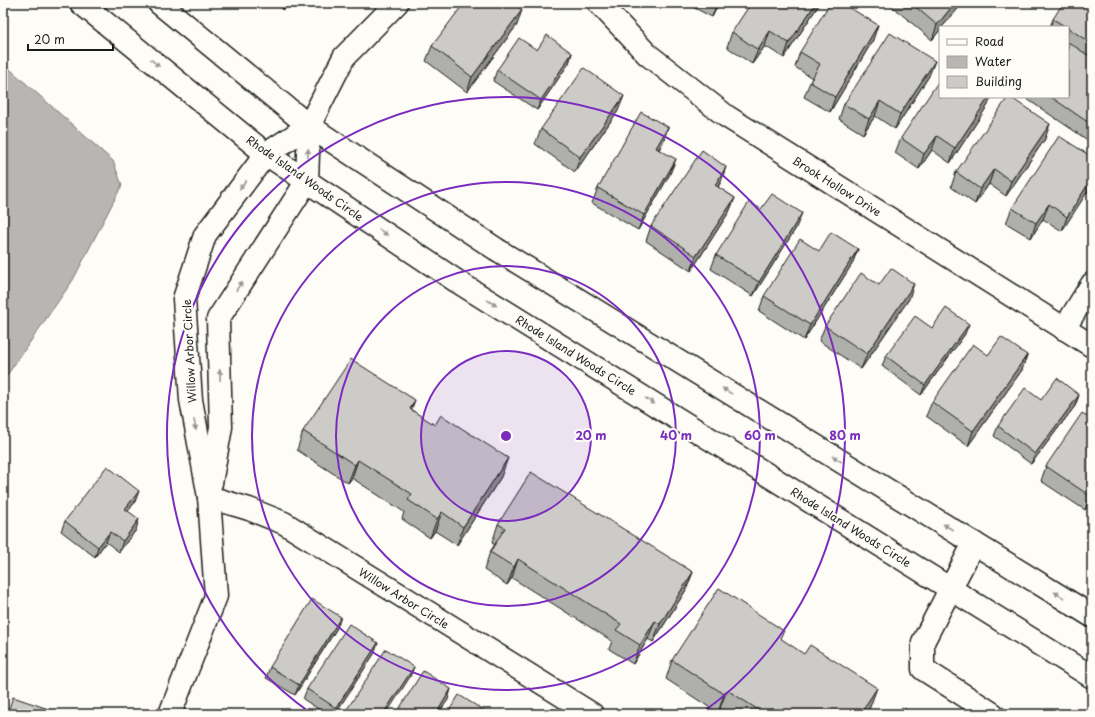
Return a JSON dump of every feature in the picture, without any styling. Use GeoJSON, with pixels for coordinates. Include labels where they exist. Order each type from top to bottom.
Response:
{"type":"FeatureCollection","features":[{"type":"Feature","properties":{"kind":"street","name":"Rhode Island Woods Circle"},"geometry":{"type":"LineString","coordinates":[[81,3],[266,154],[458,282],[1092,677]]}},
{"type":"Feature","properties":{"kind":"street"},"geometry":{"type":"LineString","coordinates":[[158,3],[309,126],[503,253],[1092,616]]}},
{"type":"Feature","properties":{"kind":"street"},"geometry":{"type":"LineString","coordinates":[[307,181],[309,126],[344,57],[397,3]]}},
{"type":"Feature","properties":{"kind":"street","name":"Brook Hollow Drive"},"geometry":{"type":"LineString","coordinates":[[599,3],[648,54],[726,116],[1092,346]]}},
{"type":"Feature","properties":{"kind":"street","name":"Willow Arbor Circle"},"geometry":{"type":"LineString","coordinates":[[171,713],[216,596],[209,497],[191,400],[184,299],[205,235],[266,154],[309,126]]}},
{"type":"Feature","properties":{"kind":"street","name":"Willow Arbor Circle"},"geometry":{"type":"LineString","coordinates":[[209,497],[221,427],[218,319],[307,181]]}},
{"type":"Feature","properties":{"kind":"street"},"geometry":{"type":"LineString","coordinates":[[1064,329],[1092,284]]}},
{"type":"Feature","properties":{"kind":"street","name":"Willow Arbor Circle"},"geometry":{"type":"LineString","coordinates":[[209,497],[249,509],[284,523],[592,714]]}},
{"type":"Feature","properties":{"kind":"street"},"geometry":{"type":"LineString","coordinates":[[974,543],[923,642],[923,669],[993,714]]}},
{"type":"Feature","properties":{"kind":"water"},"geometry":{"type":"Polygon","coordinates":[[[3,63],[113,161],[122,185],[73,280],[3,381],[3,63]]]}},
{"type":"Feature","properties":{"kind":"building"},"geometry":{"type":"Polygon","coordinates":[[[464,3],[513,3],[522,10],[472,77],[432,46],[464,3]]]}},
{"type":"Feature","properties":{"kind":"building"},"geometry":{"type":"Polygon","coordinates":[[[751,3],[816,3],[789,43],[770,31],[758,50],[732,32],[751,3]]]}},
{"type":"Feature","properties":{"kind":"building"},"geometry":{"type":"Polygon","coordinates":[[[830,3],[842,3],[878,25],[835,97],[810,82],[820,64],[800,52],[830,3]]]}},
{"type":"Feature","properties":{"kind":"building"},"geometry":{"type":"Polygon","coordinates":[[[911,3],[955,3],[937,25],[911,3]]]}},
{"type":"Feature","properties":{"kind":"building"},"geometry":{"type":"Polygon","coordinates":[[[1063,3],[1092,3],[1092,44],[1069,29],[1069,26],[1064,26],[1053,19],[1063,3]]]}},
{"type":"Feature","properties":{"kind":"building"},"geometry":{"type":"Polygon","coordinates":[[[890,33],[935,61],[900,114],[880,101],[869,119],[844,104],[890,33]]]}},
{"type":"Feature","properties":{"kind":"building"},"geometry":{"type":"Polygon","coordinates":[[[547,35],[572,53],[541,100],[497,70],[519,38],[537,50],[547,35]]]}},
{"type":"Feature","properties":{"kind":"building"},"geometry":{"type":"Polygon","coordinates":[[[1069,43],[1092,58],[1092,125],[1052,98],[1069,98],[1069,43]]]}},
{"type":"Feature","properties":{"kind":"building"},"geometry":{"type":"Polygon","coordinates":[[[584,68],[624,96],[580,157],[541,129],[584,68]]]}},
{"type":"Feature","properties":{"kind":"building"},"geometry":{"type":"Polygon","coordinates":[[[939,81],[939,98],[988,98],[955,148],[937,136],[924,154],[901,138],[939,81]]]}},
{"type":"Feature","properties":{"kind":"building"},"geometry":{"type":"Polygon","coordinates":[[[1007,98],[1011,98],[1050,124],[1011,181],[994,169],[980,189],[956,172],[1007,98]]]}},
{"type":"Feature","properties":{"kind":"building"},"geometry":{"type":"Polygon","coordinates":[[[641,112],[668,127],[656,148],[676,159],[644,215],[598,188],[641,112]]]}},
{"type":"Feature","properties":{"kind":"building"},"geometry":{"type":"Polygon","coordinates":[[[1059,136],[1092,157],[1092,178],[1067,217],[1049,204],[1036,223],[1012,208],[1059,136]]]}},
{"type":"Feature","properties":{"kind":"building"},"geometry":{"type":"Polygon","coordinates":[[[702,150],[726,167],[715,185],[735,198],[696,256],[651,226],[702,150]]]}},
{"type":"Feature","properties":{"kind":"building"},"geometry":{"type":"Polygon","coordinates":[[[772,194],[802,213],[759,282],[716,255],[749,202],[761,209],[772,194]]]}},
{"type":"Feature","properties":{"kind":"building"},"geometry":{"type":"Polygon","coordinates":[[[831,232],[858,249],[810,325],[764,296],[800,239],[819,251],[831,232]]]}},
{"type":"Feature","properties":{"kind":"building"},"geometry":{"type":"Polygon","coordinates":[[[891,268],[914,284],[867,354],[825,326],[861,273],[879,285],[891,268]]]}},
{"type":"Feature","properties":{"kind":"building"},"geometry":{"type":"Polygon","coordinates":[[[946,308],[969,324],[925,385],[886,356],[915,316],[932,328],[946,308]]]}},
{"type":"Feature","properties":{"kind":"building"},"geometry":{"type":"Polygon","coordinates":[[[1001,337],[1027,355],[973,431],[932,402],[973,344],[988,355],[1001,337]]]}},
{"type":"Feature","properties":{"kind":"building"},"geometry":{"type":"Polygon","coordinates":[[[351,359],[415,400],[410,409],[435,425],[441,415],[508,458],[463,527],[442,512],[437,519],[408,500],[412,494],[358,460],[355,465],[303,431],[351,359]]]}},
{"type":"Feature","properties":{"kind":"building"},"geometry":{"type":"Polygon","coordinates":[[[1057,378],[1079,395],[1035,454],[998,426],[1025,388],[1041,400],[1057,378]]]}},
{"type":"Feature","properties":{"kind":"building"},"geometry":{"type":"Polygon","coordinates":[[[1082,413],[1092,420],[1092,493],[1090,496],[1046,466],[1082,413]]]}},
{"type":"Feature","properties":{"kind":"building"},"geometry":{"type":"Polygon","coordinates":[[[107,466],[139,491],[125,509],[139,519],[123,541],[110,532],[98,547],[65,521],[107,466]]]}},
{"type":"Feature","properties":{"kind":"building"},"geometry":{"type":"Polygon","coordinates":[[[531,472],[693,572],[660,624],[655,621],[640,645],[616,630],[621,624],[518,559],[514,567],[490,552],[505,528],[498,524],[531,472]]]}},
{"type":"Feature","properties":{"kind":"building"},"geometry":{"type":"Polygon","coordinates":[[[719,588],[784,631],[780,638],[804,654],[810,645],[877,688],[860,714],[765,714],[727,690],[724,694],[672,660],[719,588]]]}},
{"type":"Feature","properties":{"kind":"building"},"geometry":{"type":"Polygon","coordinates":[[[312,599],[341,617],[299,685],[270,667],[312,599]]]}},
{"type":"Feature","properties":{"kind":"building"},"geometry":{"type":"Polygon","coordinates":[[[349,624],[378,643],[336,708],[307,689],[349,624]]]}},
{"type":"Feature","properties":{"kind":"building"},"geometry":{"type":"Polygon","coordinates":[[[386,649],[414,667],[383,714],[344,714],[386,649]]]}},
{"type":"Feature","properties":{"kind":"building"},"geometry":{"type":"Polygon","coordinates":[[[423,671],[451,689],[436,714],[396,714],[423,671]]]}},
{"type":"Feature","properties":{"kind":"building"},"geometry":{"type":"Polygon","coordinates":[[[459,695],[488,713],[447,714],[459,695]]]}},
{"type":"Feature","properties":{"kind":"building"},"geometry":{"type":"Polygon","coordinates":[[[13,697],[63,714],[7,714],[13,697]]]}},
{"type":"Feature","properties":{"kind":"building"},"geometry":{"type":"Polygon","coordinates":[[[902,707],[914,714],[897,714],[902,707]]]}}]}
